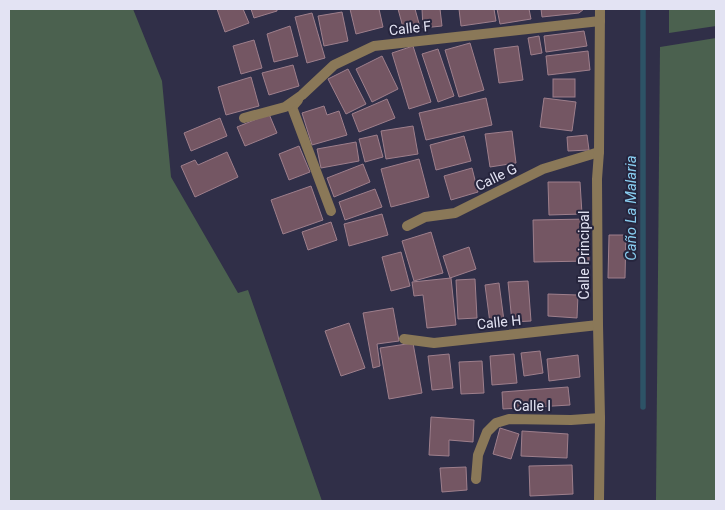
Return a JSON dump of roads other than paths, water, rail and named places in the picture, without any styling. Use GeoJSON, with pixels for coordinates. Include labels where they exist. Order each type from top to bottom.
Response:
{"type":"FeatureCollection","features":[{"type":"Feature","properties":{"kind":"street","name":"Calle Principal"},"geometry":{"type":"LineString","coordinates":[[599,501],[600,418],[597,179],[599,152],[600,9]]}},
{"type":"Feature","properties":{"kind":"street","name":"Calle F"},"geometry":{"type":"LineString","coordinates":[[244,118],[285,107],[302,95],[334,65],[374,46],[600,21]]}},
{"type":"Feature","properties":{"kind":"street"},"geometry":{"type":"LineString","coordinates":[[302,95],[292,107],[331,211]]}},
{"type":"Feature","properties":{"kind":"street","name":"Calle G"},"geometry":{"type":"LineString","coordinates":[[407,226],[425,217],[454,213],[543,169],[599,152]]}},
{"type":"Feature","properties":{"kind":"street","name":"Calle H"},"geometry":{"type":"LineString","coordinates":[[404,340],[434,343],[598,325]]}},
{"type":"Feature","properties":{"kind":"street","name":"Calle I"},"geometry":{"type":"LineString","coordinates":[[476,479],[478,455],[488,432],[496,423],[509,419],[570,420],[600,418]]}},
{"type":"Feature","properties":{"kind":"waterway","name":"Caño La Malaria"},"geometry":{"type":"LineString","coordinates":[[643,9],[643,407]]}}]}
